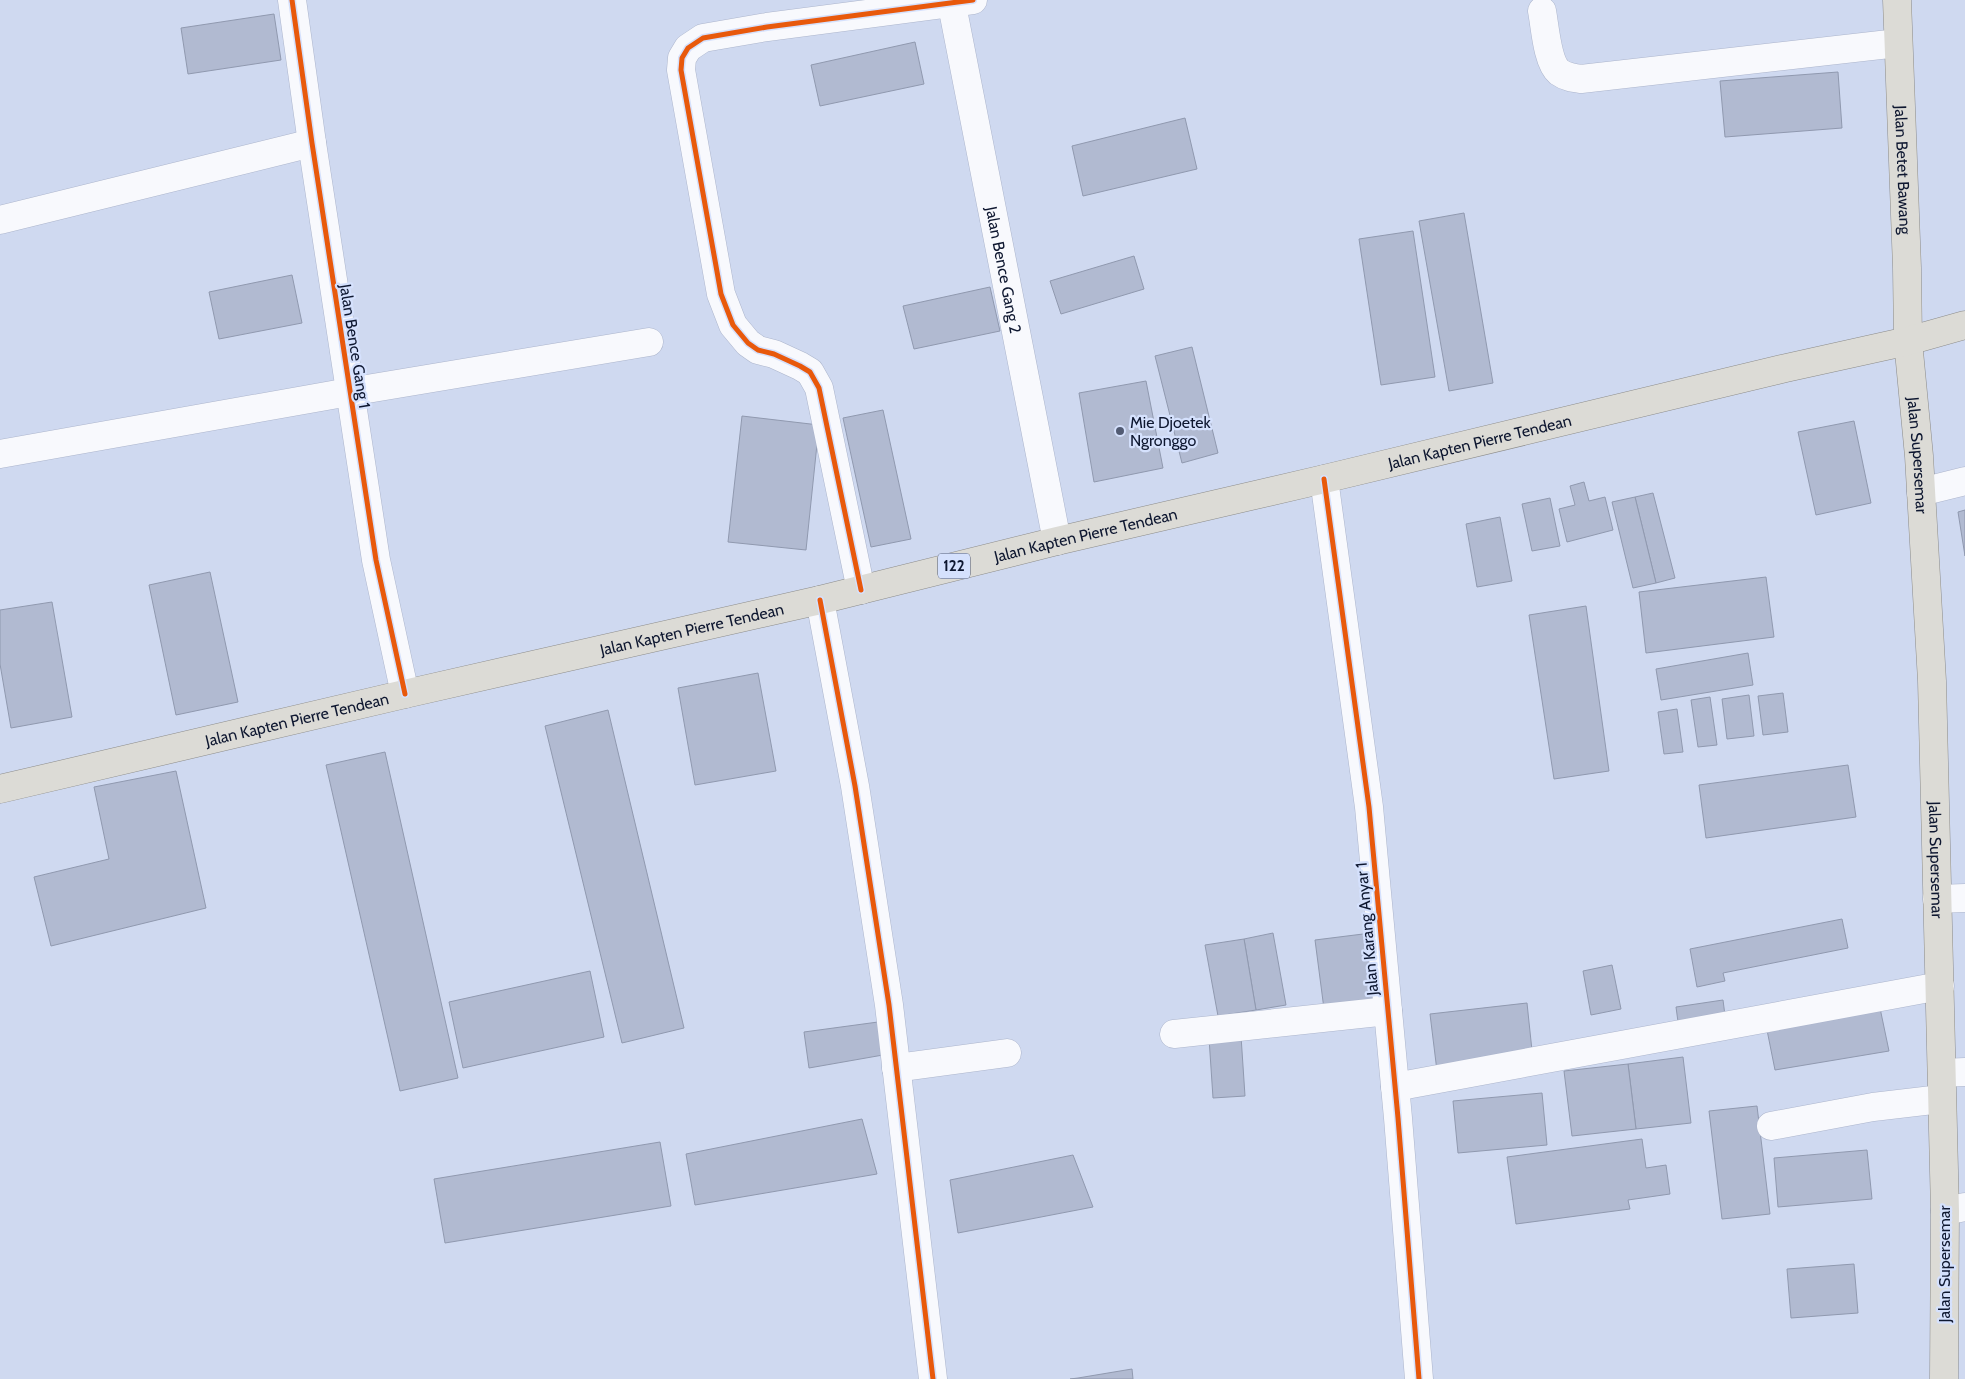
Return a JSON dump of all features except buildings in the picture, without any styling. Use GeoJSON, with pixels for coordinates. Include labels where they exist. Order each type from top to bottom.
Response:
{"type":"FeatureCollection","features":[{"type":"Feature","properties":{"kind":"main road","name":"Jalan Betet Bawang"},"geometry":{"type":"LineString","coordinates":[[1897,0],[1908,341]]}},
{"type":"Feature","properties":{"kind":"main road","name":"Jalan Kapten Pierre Tendean"},"geometry":{"type":"LineString","coordinates":[[0,789],[405,694],[820,600],[1057,540],[1324,480],[1786,368],[1908,341],[1965,325]]}},
{"type":"Feature","properties":{"kind":"main road","name":"Jalan Supersemar"},"geometry":{"type":"LineString","coordinates":[[1908,341],[1919,456],[1932,680],[1940,986],[1949,1081],[1955,1209],[1944,1379]]}},
{"type":"Feature","properties":{"kind":"street","name":"Jalan Bence Gang 1"},"geometry":{"type":"LineString","coordinates":[[292,0],[376,560],[405,694]]}},
{"type":"Feature","properties":{"kind":"street"},"geometry":{"type":"LineString","coordinates":[[861,590],[819,388],[810,372],[774,354],[758,350],[748,343],[733,325],[722,294],[681,70],[682,58],[688,48],[703,38],[767,27],[958,1]]}},
{"type":"Feature","properties":{"kind":"street","name":"Jalan Bence Gang 2"},"geometry":{"type":"LineString","coordinates":[[958,1],[1057,540]]}},
{"type":"Feature","properties":{"kind":"street"},"geometry":{"type":"LineString","coordinates":[[1542,11],[1551,57],[1557,70],[1567,77],[1582,79],[1898,43]]}},
{"type":"Feature","properties":{"kind":"street"},"geometry":{"type":"LineString","coordinates":[[0,220],[312,143]]}},
{"type":"Feature","properties":{"kind":"street"},"geometry":{"type":"LineString","coordinates":[[0,454],[350,392],[649,342]]}},
{"type":"Feature","properties":{"kind":"street","name":"Jalan Karang Anyar 1"},"geometry":{"type":"LineString","coordinates":[[1324,480],[1368,807],[1388,1011],[1419,1379]]}},
{"type":"Feature","properties":{"kind":"street"},"geometry":{"type":"LineString","coordinates":[[1921,492],[1965,482]]}},
{"type":"Feature","properties":{"kind":"street"},"geometry":{"type":"LineString","coordinates":[[820,600],[855,786],[889,1005],[933,1379]]}},
{"type":"Feature","properties":{"kind":"street"},"geometry":{"type":"LineString","coordinates":[[1937,899],[1965,898]]}},
{"type":"Feature","properties":{"kind":"street"},"geometry":{"type":"LineString","coordinates":[[1394,1087],[1940,986]]}},
{"type":"Feature","properties":{"kind":"street"},"geometry":{"type":"LineString","coordinates":[[1174,1034],[1388,1011]]}},
{"type":"Feature","properties":{"kind":"street"},"geometry":{"type":"LineString","coordinates":[[896,1068],[1007,1052]]}},
{"type":"Feature","properties":{"kind":"street"},"geometry":{"type":"LineString","coordinates":[[1771,1126],[1873,1107],[1949,1081]]}},
{"type":"Feature","properties":{"kind":"cycle path"},"geometry":{"type":"LineString","coordinates":[[292,0],[376,560],[405,694]]}},
{"type":"Feature","properties":{"kind":"cycle path"},"geometry":{"type":"LineString","coordinates":[[861,590],[819,388],[810,372],[774,354],[758,350],[748,343],[733,325],[721,294],[681,70],[682,58],[688,48],[703,38],[767,27],[973,0]]}},
{"type":"Feature","properties":{"kind":"cycle path"},"geometry":{"type":"LineString","coordinates":[[1324,479],[1369,807],[1398,1118],[1419,1379]]}},
{"type":"Feature","properties":{"kind":"cycle path"},"geometry":{"type":"LineString","coordinates":[[820,600],[855,786],[889,1005],[933,1379]]}},
{"type":"Feature","properties":{"kind":"place","name":"Mie Djoetek Ngronggo"},"geometry":{"type":"Point","coordinates":[1120,431]}}]}
